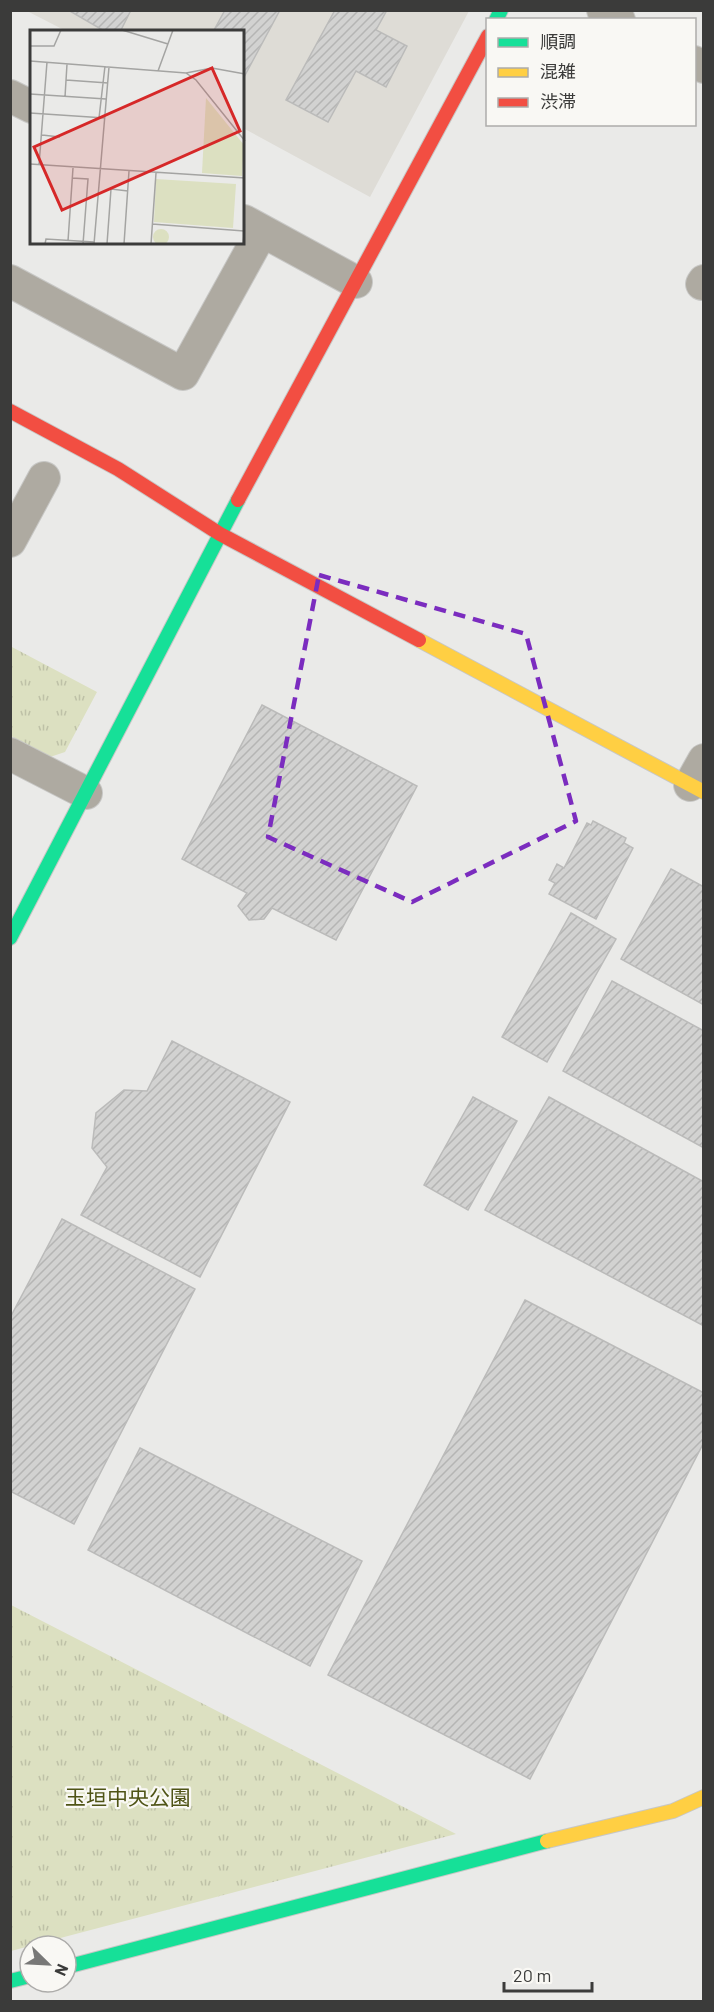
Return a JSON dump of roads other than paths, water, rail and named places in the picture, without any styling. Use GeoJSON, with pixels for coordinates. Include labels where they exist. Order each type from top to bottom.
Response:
{"type":"FeatureCollection","features":[{"type":"Feature","properties":{"kind":"street"},"geometry":{"type":"LineString","coordinates":[[603,10],[616,18]]}},
{"type":"Feature","properties":{"kind":"street"},"geometry":{"type":"LineString","coordinates":[[10,938],[220,534],[486,40]]}},
{"type":"Feature","properties":{"kind":"street"},"geometry":{"type":"LineString","coordinates":[[10,96],[30,106]]}},
{"type":"Feature","properties":{"kind":"street"},"geometry":{"type":"LineString","coordinates":[[10,281],[183,374],[253,226],[356,282]]}},
{"type":"Feature","properties":{"kind":"street"},"geometry":{"type":"LineString","coordinates":[[10,411],[118,470],[220,534],[699,779]]}},
{"type":"Feature","properties":{"kind":"street"},"geometry":{"type":"LineString","coordinates":[[10,542],[44,478]]}},
{"type":"Feature","properties":{"kind":"street"},"geometry":{"type":"LineString","coordinates":[[10,754],[86,793]]}},
{"type":"Feature","properties":{"kind":"street"},"geometry":{"type":"LineString","coordinates":[[78,1963],[582,1832],[673,1811],[704,1797]]}},
{"type":"Feature","properties":{"kind":"park label","name":"玉垣中央公園"},"geometry":{"type":"Point","coordinates":[128,1798]}}]}
